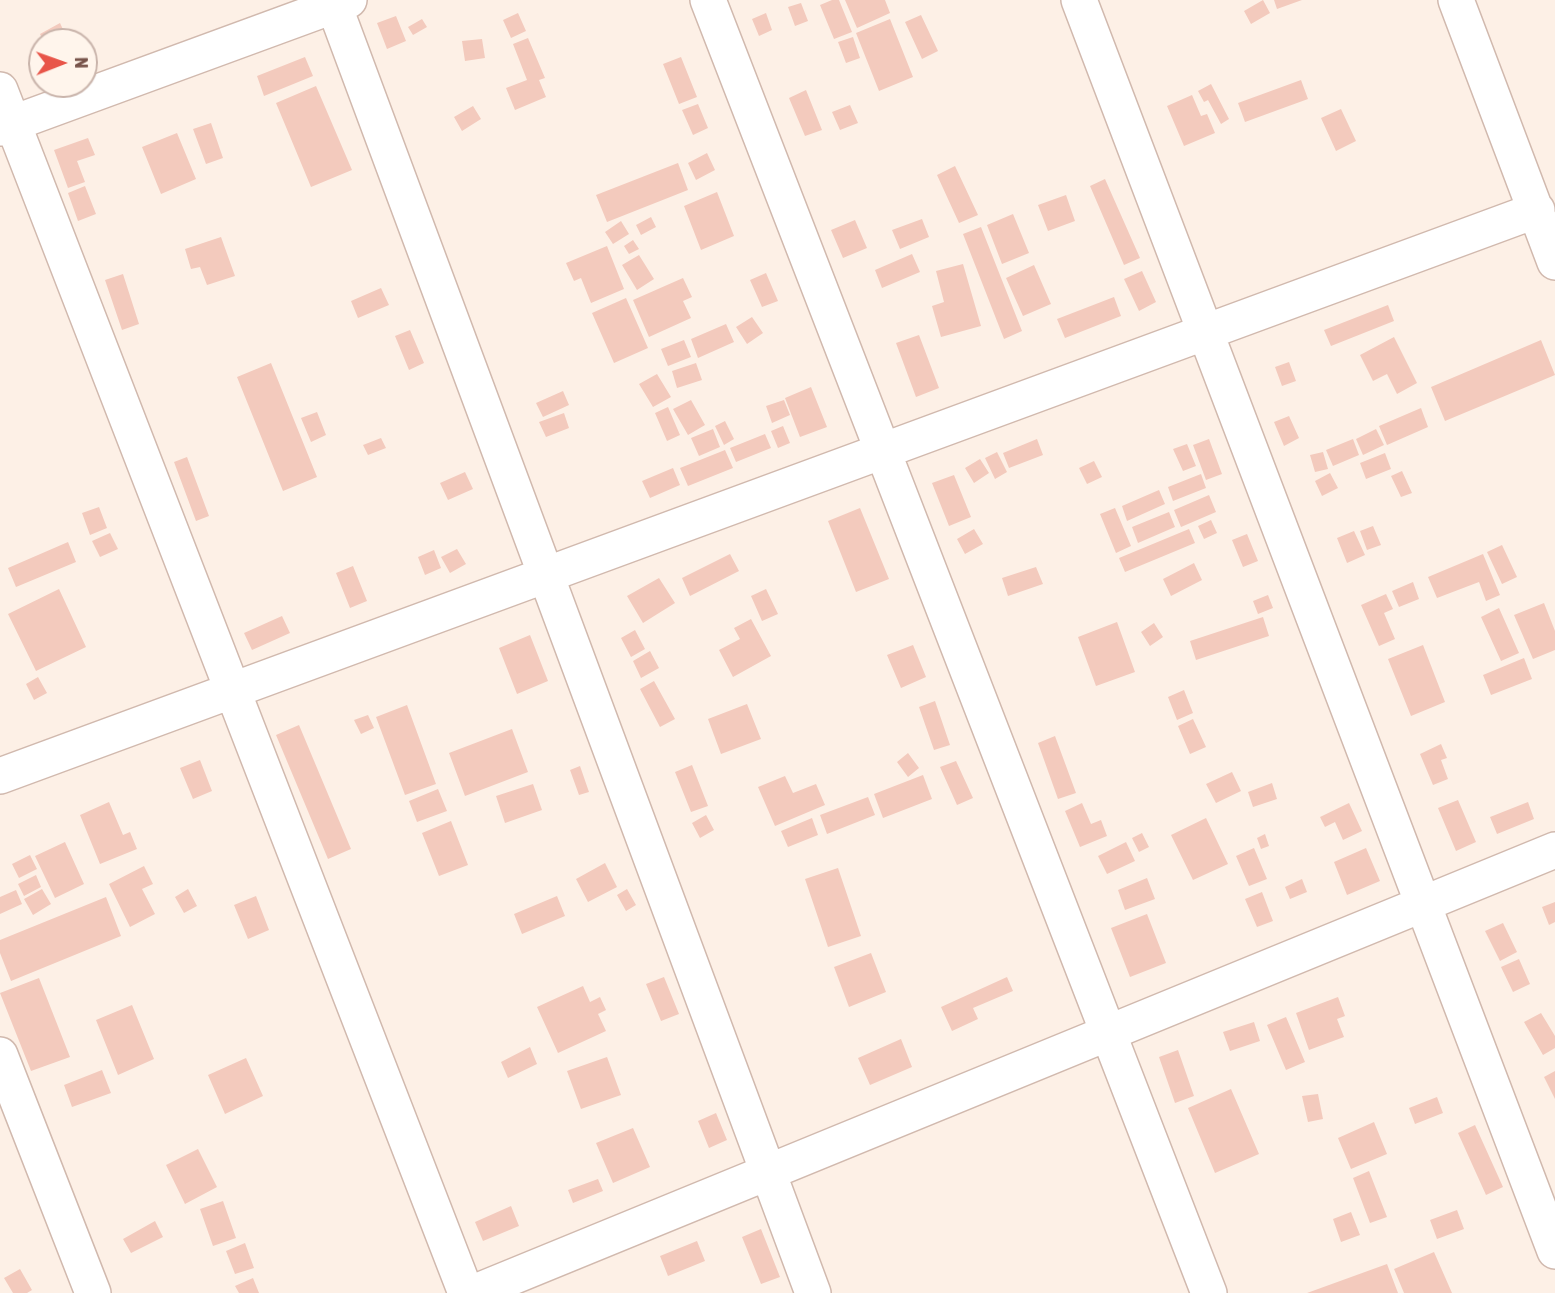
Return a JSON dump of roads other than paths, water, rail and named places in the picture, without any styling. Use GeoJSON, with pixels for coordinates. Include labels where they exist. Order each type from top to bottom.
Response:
{"type":"FeatureCollection","features":[{"type":"Feature","properties":{"kind":"street"},"geometry":{"type":"LineString","coordinates":[[708,0],[1209,1293]]}},
{"type":"Feature","properties":{"kind":"street"},"geometry":{"type":"LineString","coordinates":[[1079,0],[1555,1251]]}},
{"type":"Feature","properties":{"kind":"street"},"geometry":{"type":"LineString","coordinates":[[1456,0],[1555,262]]}},
{"type":"Feature","properties":{"kind":"street"},"geometry":{"type":"LineString","coordinates":[[7,126],[338,2],[546,575],[813,1293]]}},
{"type":"Feature","properties":{"kind":"street"},"geometry":{"type":"LineString","coordinates":[[0,90],[7,126],[233,691],[466,1293]]}},
{"type":"Feature","properties":{"kind":"street"},"geometry":{"type":"LineString","coordinates":[[0,776],[1537,210]]}},
{"type":"Feature","properties":{"kind":"street"},"geometry":{"type":"LineString","coordinates":[[473,1293],[1555,850]]}},
{"type":"Feature","properties":{"kind":"street"},"geometry":{"type":"LineString","coordinates":[[0,1055],[93,1293]]}}]}
